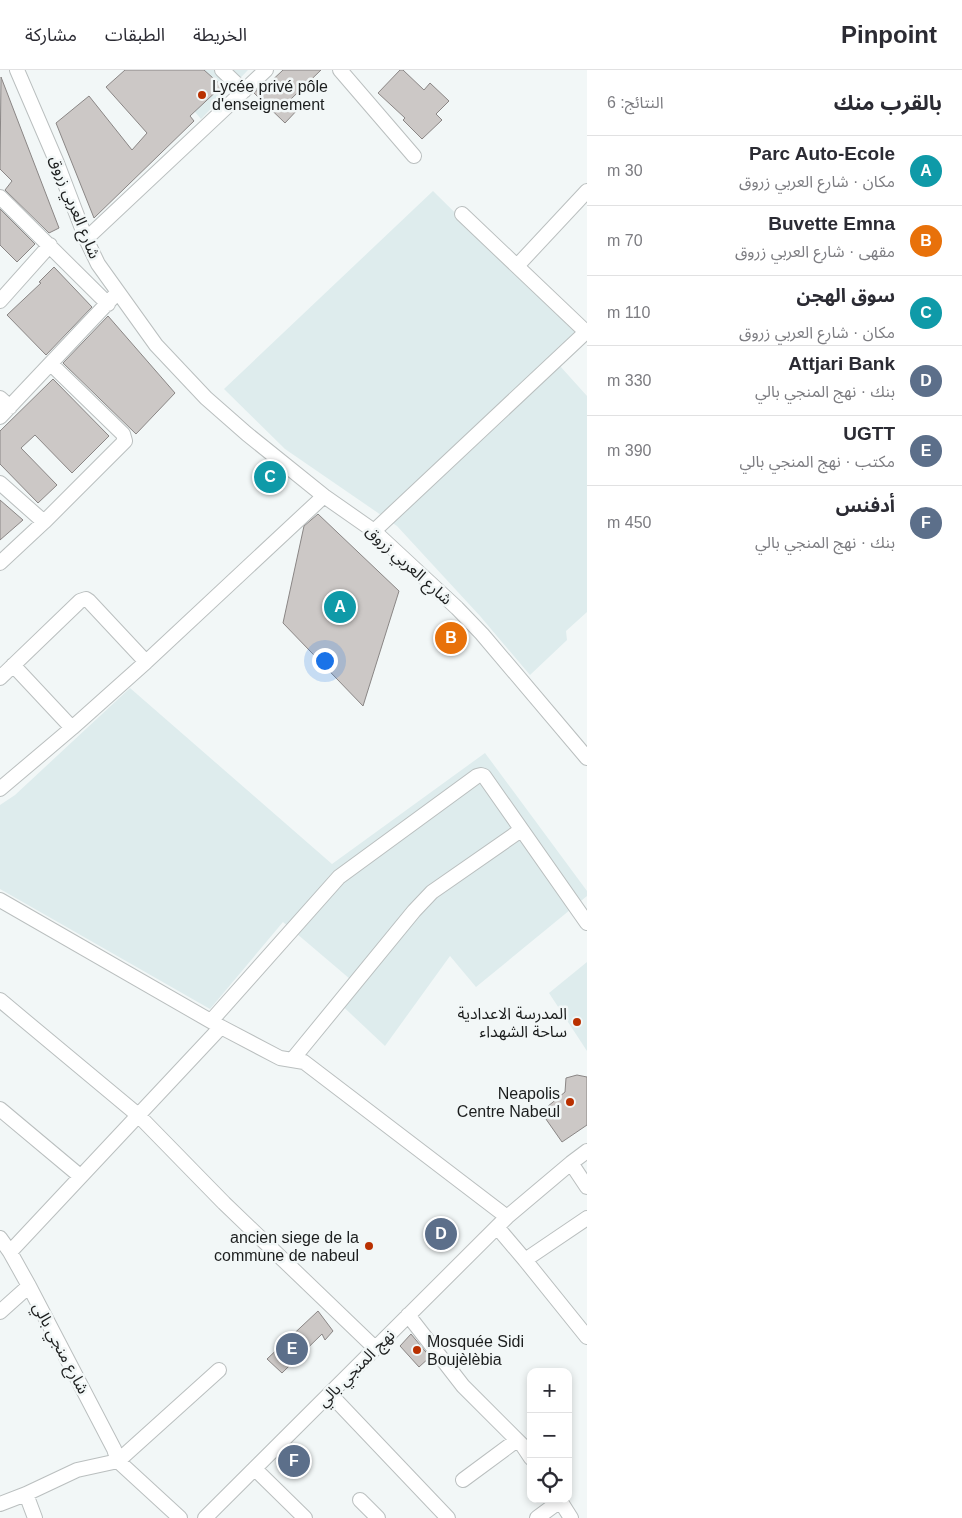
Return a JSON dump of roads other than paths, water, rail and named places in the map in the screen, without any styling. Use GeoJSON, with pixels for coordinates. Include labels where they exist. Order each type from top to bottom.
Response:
{"type":"FeatureCollection","features":[{"type":"Feature","properties":{"kind":"street","name":"شارع العربي زروق"},"geometry":{"type":"LineString","coordinates":[[17,70],[98,264],[156,345],[206,398],[247,434],[324,496],[374,531],[412,565],[482,634],[585,752]]}},
{"type":"Feature","properties":{"kind":"street"},"geometry":{"type":"LineString","coordinates":[[222,70],[244,91]]}},
{"type":"Feature","properties":{"kind":"street"},"geometry":{"type":"LineString","coordinates":[[86,239],[266,70]]}},
{"type":"Feature","properties":{"kind":"street"},"geometry":{"type":"LineString","coordinates":[[340,70],[414,156]]}},
{"type":"Feature","properties":{"kind":"street"},"geometry":{"type":"LineString","coordinates":[[517,266],[587,191]]}},
{"type":"Feature","properties":{"kind":"street"},"geometry":{"type":"LineString","coordinates":[[0,197],[108,304]]}},
{"type":"Feature","properties":{"kind":"street"},"geometry":{"type":"LineString","coordinates":[[374,531],[586,331],[462,214]]}},
{"type":"Feature","properties":{"kind":"street"},"geometry":{"type":"LineString","coordinates":[[0,301],[50,245]]}},
{"type":"Feature","properties":{"kind":"street"},"geometry":{"type":"LineString","coordinates":[[3,407],[51,364],[118,292]]}},
{"type":"Feature","properties":{"kind":"street"},"geometry":{"type":"LineString","coordinates":[[0,563],[125,441],[123,434],[51,364]]}},
{"type":"Feature","properties":{"kind":"street"},"geometry":{"type":"LineString","coordinates":[[0,483],[44,522]]}},
{"type":"Feature","properties":{"kind":"street"},"geometry":{"type":"LineString","coordinates":[[0,789],[146,662],[324,496]]}},
{"type":"Feature","properties":{"kind":"street"},"geometry":{"type":"LineString","coordinates":[[0,678],[83,599],[89,601],[146,662]]}},
{"type":"Feature","properties":{"kind":"street"},"geometry":{"type":"LineString","coordinates":[[12,665],[72,728]]}},
{"type":"Feature","properties":{"kind":"street"},"geometry":{"type":"LineString","coordinates":[[10,1252],[138,1115],[339,877],[477,776],[484,776],[587,923]]}},
{"type":"Feature","properties":{"kind":"street"},"geometry":{"type":"LineString","coordinates":[[292,1060],[414,910],[432,892],[521,830]]}},
{"type":"Feature","properties":{"kind":"street"},"geometry":{"type":"LineString","coordinates":[[1,904],[280,1058],[304,1062],[507,1217]]}},
{"type":"Feature","properties":{"kind":"street"},"geometry":{"type":"LineString","coordinates":[[0,1000],[138,1115],[224,1203],[375,1348]]}},
{"type":"Feature","properties":{"kind":"street"},"geometry":{"type":"LineString","coordinates":[[0,1108],[80,1176]]}},
{"type":"Feature","properties":{"kind":"street","name":"نهج المنجي بالي"},"geometry":{"type":"LineString","coordinates":[[205,1518],[507,1217],[587,1151]]}},
{"type":"Feature","properties":{"kind":"street"},"geometry":{"type":"LineString","coordinates":[[571,1163],[587,1187]]}},
{"type":"Feature","properties":{"kind":"street"},"geometry":{"type":"LineString","coordinates":[[525,1260],[587,1218]]}},
{"type":"Feature","properties":{"kind":"street"},"geometry":{"type":"LineString","coordinates":[[497,1227],[587,1337]]}},
{"type":"Feature","properties":{"kind":"street","name":"شارع منجي بالي"},"geometry":{"type":"LineString","coordinates":[[0,1238],[29,1286],[114,1449],[118,1461]]}},
{"type":"Feature","properties":{"kind":"street"},"geometry":{"type":"LineString","coordinates":[[0,1312],[29,1286]]}},
{"type":"Feature","properties":{"kind":"street"},"geometry":{"type":"LineString","coordinates":[[408,1315],[463,1386],[517,1440],[527,1453]]}},
{"type":"Feature","properties":{"kind":"street"},"geometry":{"type":"LineString","coordinates":[[0,1504],[77,1470],[118,1461],[218,1370]]}},
{"type":"Feature","properties":{"kind":"street"},"geometry":{"type":"LineString","coordinates":[[330,1394],[448,1518]]}},
{"type":"Feature","properties":{"kind":"street"},"geometry":{"type":"LineString","coordinates":[[463,1480],[517,1440]]}},
{"type":"Feature","properties":{"kind":"street"},"geometry":{"type":"LineString","coordinates":[[118,1461],[180,1518]]}},
{"type":"Feature","properties":{"kind":"street"},"geometry":{"type":"LineString","coordinates":[[255,1469],[305,1518]]}},
{"type":"Feature","properties":{"kind":"street"},"geometry":{"type":"LineString","coordinates":[[26,1494],[35,1518]]}},
{"type":"Feature","properties":{"kind":"street"},"geometry":{"type":"LineString","coordinates":[[360,1500],[378,1518]]}},
{"type":"Feature","properties":{"kind":"street"},"geometry":{"type":"LineString","coordinates":[[537,1518],[555,1503]]}},
{"type":"Feature","properties":{"kind":"street"},"geometry":{"type":"LineString","coordinates":[[561,1503],[571,1518]]}},
{"type":"Feature","properties":{"kind":"place","name":"Lycée privé pôle d'enseignement"},"geometry":{"type":"Point","coordinates":[202,95]}},
{"type":"Feature","properties":{"kind":"place","name":"سوق الهجن"},"geometry":{"type":"Point","coordinates":[270,477]}},
{"type":"Feature","properties":{"kind":"place","name":"Parc Auto-Ecole"},"geometry":{"type":"Point","coordinates":[340,607]}},
{"type":"Feature","properties":{"kind":"place","name":"Buvette Emna"},"geometry":{"type":"Point","coordinates":[451,638]}},
{"type":"Feature","properties":{"kind":"place","name":"المدرسة الاعدادية ساحة الشهداء"},"geometry":{"type":"Point","coordinates":[577,1022]}},
{"type":"Feature","properties":{"kind":"place","name":"Neapolis Centre Nabeul"},"geometry":{"type":"Point","coordinates":[570,1102]}},
{"type":"Feature","properties":{"kind":"place","name":"Attjari Bank"},"geometry":{"type":"Point","coordinates":[441,1234]}},
{"type":"Feature","properties":{"kind":"place","name":"ancien siege de la commune de nabeul"},"geometry":{"type":"Point","coordinates":[369,1246]}},
{"type":"Feature","properties":{"kind":"place","name":"UGTT"},"geometry":{"type":"Point","coordinates":[292,1349]}},
{"type":"Feature","properties":{"kind":"place","name":"Mosquée Sidi Boujèlèbia"},"geometry":{"type":"Point","coordinates":[417,1350]}},
{"type":"Feature","properties":{"kind":"place","name":"أدفنس"},"geometry":{"type":"Point","coordinates":[294,1461]}}]}
